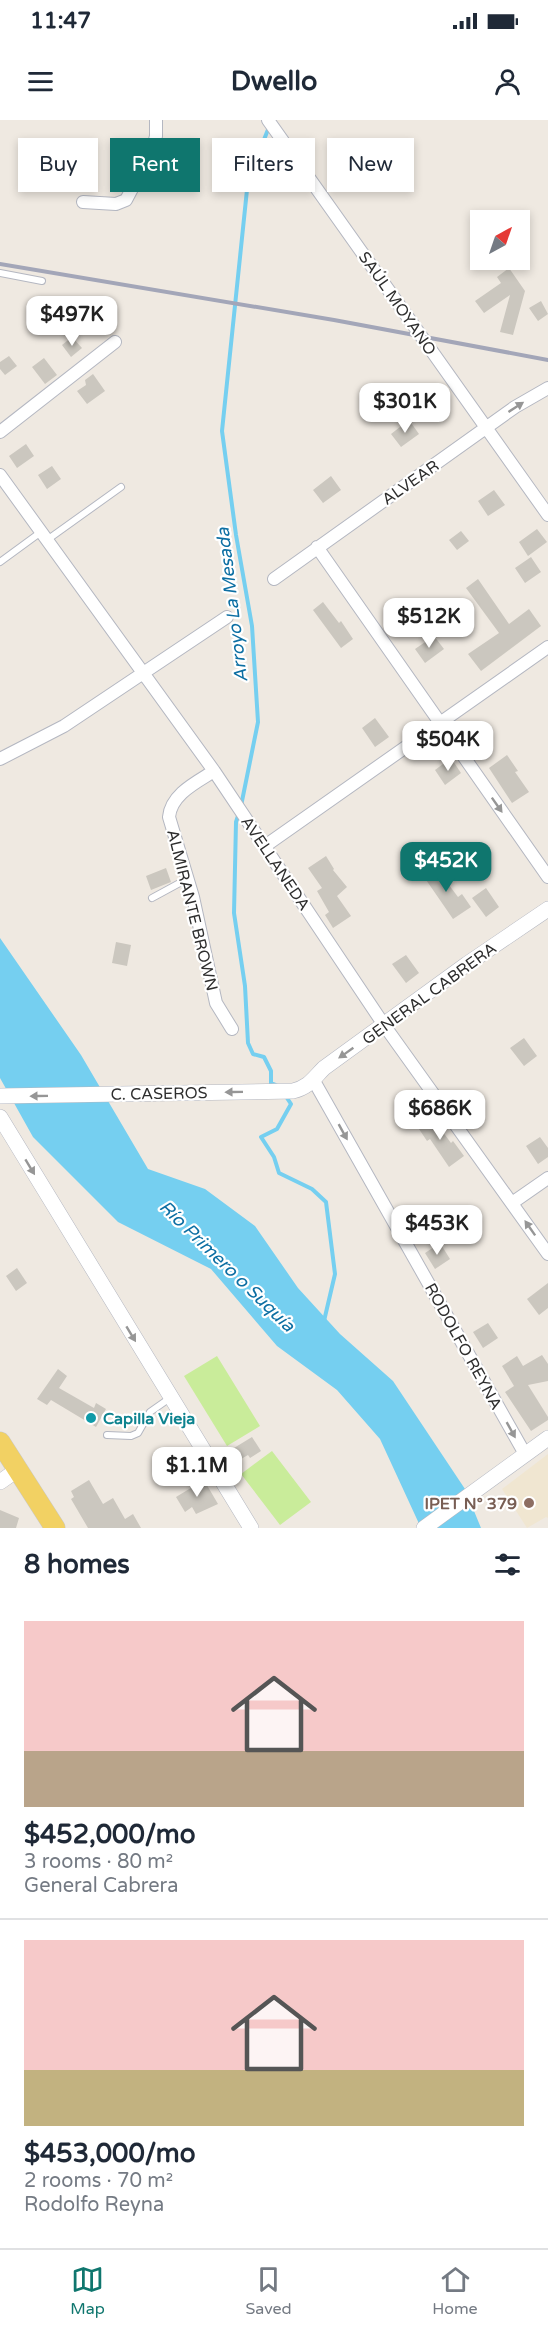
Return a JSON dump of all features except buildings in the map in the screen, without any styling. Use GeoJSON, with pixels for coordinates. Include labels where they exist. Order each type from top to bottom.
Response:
{"type":"FeatureCollection","features":[{"type":"Feature","properties":{"kind":"main road"},"geometry":{"type":"LineString","coordinates":[[1,1448],[55,1528]]}},
{"type":"Feature","properties":{"kind":"street"},"geometry":{"type":"LineString","coordinates":[[83,202],[116,204],[126,200],[152,151],[156,136],[156,120]]}},
{"type":"Feature","properties":{"kind":"street","name":"SAÚL MOYANO"},"geometry":{"type":"LineString","coordinates":[[268,120],[548,515]]}},
{"type":"Feature","properties":{"kind":"street"},"geometry":{"type":"LineString","coordinates":[[0,432],[115,342]]}},
{"type":"Feature","properties":{"kind":"street","name":"ALVEAR"},"geometry":{"type":"LineString","coordinates":[[274,579],[515,407],[548,388]]}},
{"type":"Feature","properties":{"kind":"street","name":"AVELLANEDA"},"geometry":{"type":"LineString","coordinates":[[0,475],[214,771],[384,1025],[548,1254]]}},
{"type":"Feature","properties":{"kind":"street"},"geometry":{"type":"LineString","coordinates":[[317,548],[548,877]]}},
{"type":"Feature","properties":{"kind":"street"},"geometry":{"type":"LineString","coordinates":[[0,759],[64,726],[227,617]]}},
{"type":"Feature","properties":{"kind":"street"},"geometry":{"type":"LineString","coordinates":[[265,846],[548,647]]}},
{"type":"Feature","properties":{"kind":"street","name":"ALMIRANTE BROWN"},"geometry":{"type":"LineString","coordinates":[[214,771],[185,790],[170,810],[171,824],[188,878],[206,950],[216,1003],[232,1029]]}},
{"type":"Feature","properties":{"kind":"street","name":"GENERAL CABRERA"},"geometry":{"type":"LineString","coordinates":[[314,1081],[324,1068],[548,909]]}},
{"type":"Feature","properties":{"kind":"street","name":"C. CASEROS"},"geometry":{"type":"LineString","coordinates":[[2,1096],[293,1091],[309,1086],[314,1081]]}},
{"type":"Feature","properties":{"kind":"street","name":"RODOLFO REYNA"},"geometry":{"type":"LineString","coordinates":[[314,1081],[525,1454]]}},
{"type":"Feature","properties":{"kind":"street"},"geometry":{"type":"LineString","coordinates":[[0,1117],[251,1528]]}},
{"type":"Feature","properties":{"kind":"street"},"geometry":{"type":"LineString","coordinates":[[512,1203],[548,1178]]}},
{"type":"Feature","properties":{"kind":"street"},"geometry":{"type":"LineString","coordinates":[[424,1528],[548,1438]]}},
{"type":"Feature","properties":{"kind":"street"},"geometry":{"type":"LineString","coordinates":[[0,1482],[17,1470]]}},
{"type":"Feature","properties":{"kind":"lane"},"geometry":{"type":"LineString","coordinates":[[0,273],[42,281]]}},
{"type":"Feature","properties":{"kind":"lane"},"geometry":{"type":"LineString","coordinates":[[0,562],[121,487]]}},
{"type":"Feature","properties":{"kind":"lane"},"geometry":{"type":"LineString","coordinates":[[152,898],[188,878]]}},
{"type":"Feature","properties":{"kind":"lane"},"geometry":{"type":"LineString","coordinates":[[106,1435],[131,1436],[138,1432],[150,1412],[170,1398]]}},
{"type":"Feature","properties":{"kind":"shaded area","name":"IPET N° 379"},"geometry":{"type":"Polygon","coordinates":[[[548,1454],[548,1518],[527,1528],[502,1489],[548,1454]]]}},
{"type":"Feature","properties":{"kind":"green space"},"geometry":{"type":"Polygon","coordinates":[[[217,1356],[260,1426],[227,1446],[184,1376],[217,1356]]]}},
{"type":"Feature","properties":{"kind":"green space"},"geometry":{"type":"Polygon","coordinates":[[[272,1451],[311,1502],[280,1525],[241,1474],[272,1451]]]}},
{"type":"Feature","properties":{"kind":"water","name":"Río Primero o Suquía"},"geometry":{"type":"Polygon","coordinates":[[[0,938],[81,1055],[148,1169],[205,1189],[255,1226],[298,1288],[340,1334],[393,1381],[465,1489],[481,1528],[421,1528],[380,1439],[337,1390],[277,1346],[211,1269],[118,1222],[33,1137],[0,1078],[0,938]]]}},
{"type":"Feature","properties":{"kind":"waterway","name":"Arroyo La Mesada"},"geometry":{"type":"LineString","coordinates":[[241,806],[258,722],[252,626],[236,535],[222,431],[248,180],[269,127]]}},
{"type":"Feature","properties":{"kind":"waterway","name":"Arroyo La Mesada"},"geometry":{"type":"LineString","coordinates":[[239,813],[236,822],[234,913],[245,986],[248,1043],[253,1054],[264,1057],[271,1071],[271,1083],[276,1085]]}},
{"type":"Feature","properties":{"kind":"waterway","name":"Arroyo La Mesada"},"geometry":{"type":"LineString","coordinates":[[285,1095],[291,1104],[277,1129],[261,1137],[274,1157],[279,1173],[312,1189],[326,1202],[335,1274],[324,1321]]}},
{"type":"Feature","properties":{"kind":"railway"},"geometry":{"type":"LineString","coordinates":[[0,264],[334,320],[548,360]]}},
{"type":"Feature","properties":{"kind":"place","name":"Capilla Vieja"},"geometry":{"type":"Point","coordinates":[91,1418]}},
{"type":"Feature","properties":{"kind":"place","name":"IPET N° 379"},"geometry":{"type":"Point","coordinates":[529,1503]}}]}
